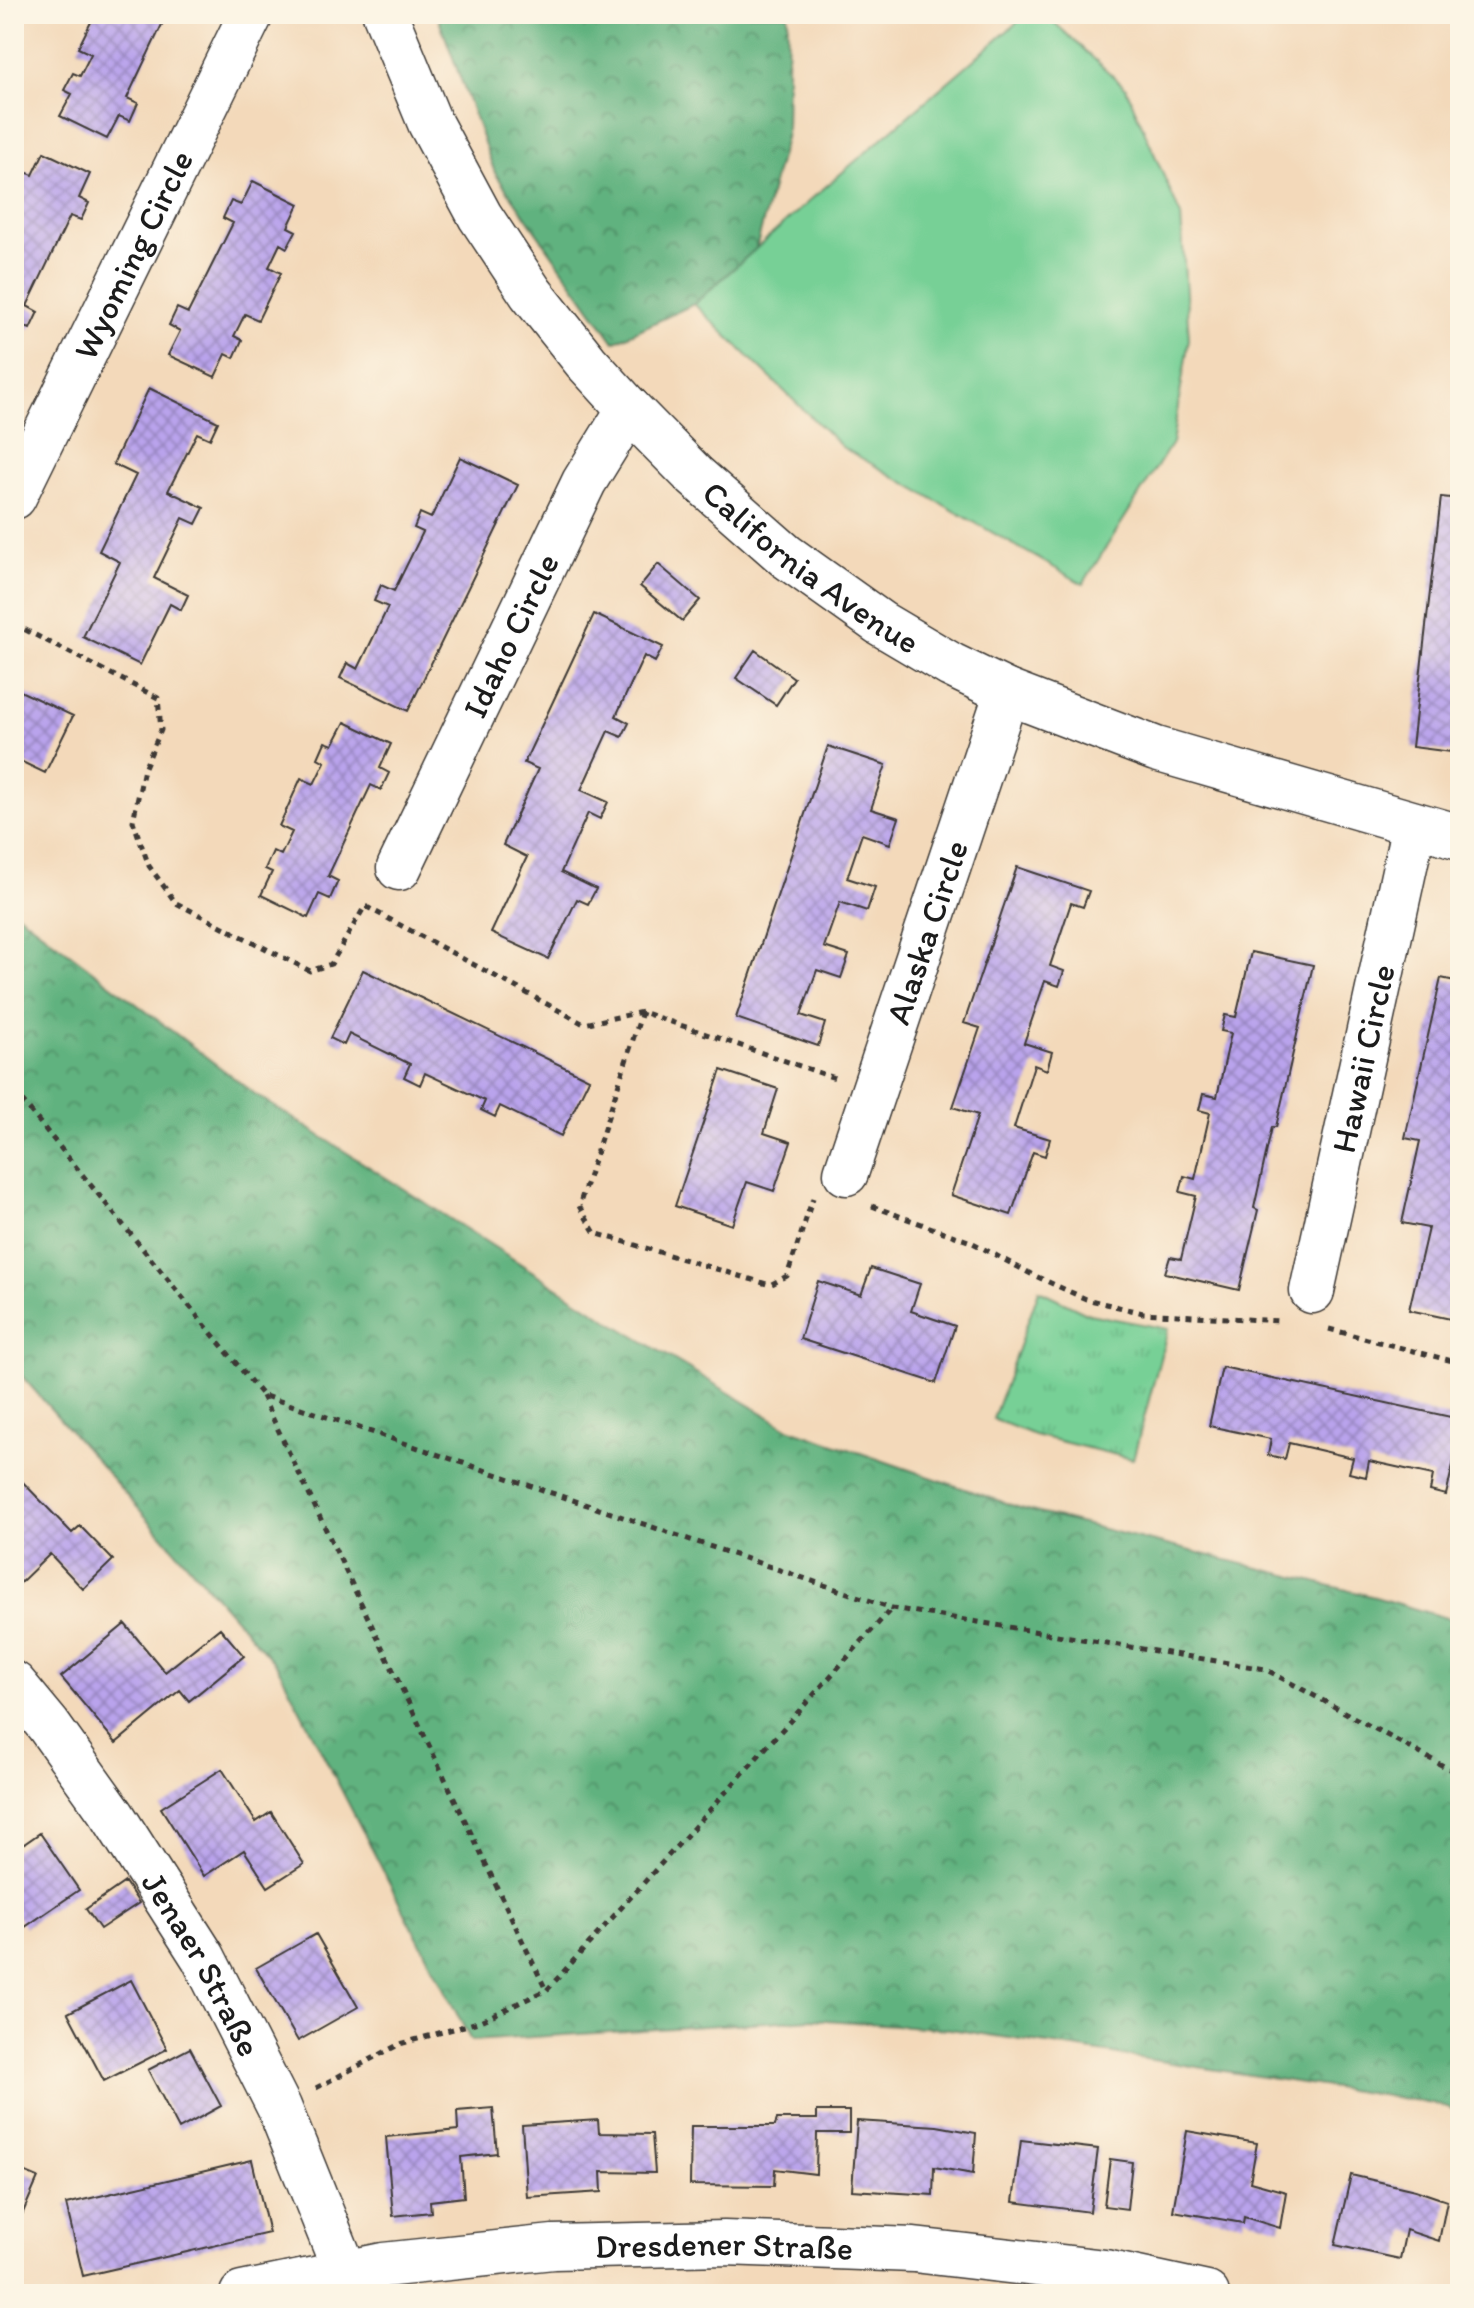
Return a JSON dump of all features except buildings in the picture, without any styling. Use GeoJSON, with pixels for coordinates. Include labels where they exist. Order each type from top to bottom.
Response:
{"type":"FeatureCollection","features":[{"type":"Feature","properties":{"kind":"street","name":"Wyoming Circle"},"geometry":{"type":"LineString","coordinates":[[14,497],[251,14]]}},
{"type":"Feature","properties":{"kind":"street","name":"California Avenue"},"geometry":{"type":"LineString","coordinates":[[385,14],[430,123],[480,216],[531,293],[586,362],[629,409],[695,476],[786,556],[880,623],[951,665],[1007,692],[1156,749],[1460,837]]}},
{"type":"Feature","properties":{"kind":"street","name":"Idaho Circle"},"geometry":{"type":"LineString","coordinates":[[399,868],[584,482],[629,409]]}},
{"type":"Feature","properties":{"kind":"street","name":"Alaska Circle"},"geometry":{"type":"LineString","coordinates":[[844,1189],[1007,692]]}},
{"type":"Feature","properties":{"kind":"street","name":"Hawaii Circle"},"geometry":{"type":"LineString","coordinates":[[1306,1313],[1414,825]]}},
{"type":"Feature","properties":{"kind":"street","name":"Jenaer Straße"},"geometry":{"type":"LineString","coordinates":[[14,1684],[48,1725],[113,1816],[203,1957],[279,2107],[345,2271]]}},
{"type":"Feature","properties":{"kind":"street","name":"Dresdener Straße"},"geometry":{"type":"LineString","coordinates":[[242,2294],[383,2265],[553,2247],[724,2243],[914,2250],[1105,2272],[1207,2294]]}},
{"type":"Feature","properties":{"kind":"path"},"geometry":{"type":"LineString","coordinates":[[642,1012],[579,1206],[595,1233],[770,1285],[787,1276],[844,1189],[971,1242],[1086,1299],[1143,1313],[1306,1313],[1460,1363]]}},
{"type":"Feature","properties":{"kind":"path"},"geometry":{"type":"LineString","coordinates":[[14,1091],[262,1395],[547,1990]]}},
{"type":"Feature","properties":{"kind":"path"},"geometry":{"type":"LineString","coordinates":[[262,1395],[892,1608],[1265,1669],[1460,1775]]}},
{"type":"Feature","properties":{"kind":"path"},"geometry":{"type":"LineString","coordinates":[[279,2107],[400,2044],[478,2022],[547,1990],[892,1608]]}},
{"type":"Feature","properties":{"kind":"green space"},"geometry":{"type":"Polygon","coordinates":[[[437,14],[788,14],[786,134],[756,249],[694,304],[614,342],[495,173],[437,14]]]}},
{"type":"Feature","properties":{"kind":"green space"},"geometry":{"type":"Polygon","coordinates":[[[1027,14],[1045,14],[1126,88],[1181,216],[1189,339],[1172,443],[1083,584],[842,447],[694,304],[1027,14]]]}},
{"type":"Feature","properties":{"kind":"green space"},"geometry":{"type":"Polygon","coordinates":[[[14,911],[255,1094],[613,1323],[788,1428],[1023,1509],[1375,1597],[1460,1622],[1460,2112],[1432,2103],[950,2029],[812,2019],[471,2041],[278,1667],[14,1367],[14,911]]]}},
{"type":"Feature","properties":{"kind":"green space"},"geometry":{"type":"Polygon","coordinates":[[[1039,1290],[1089,1314],[1168,1329],[1133,1459],[1034,1435],[993,1419],[1039,1290]]]}}]}
